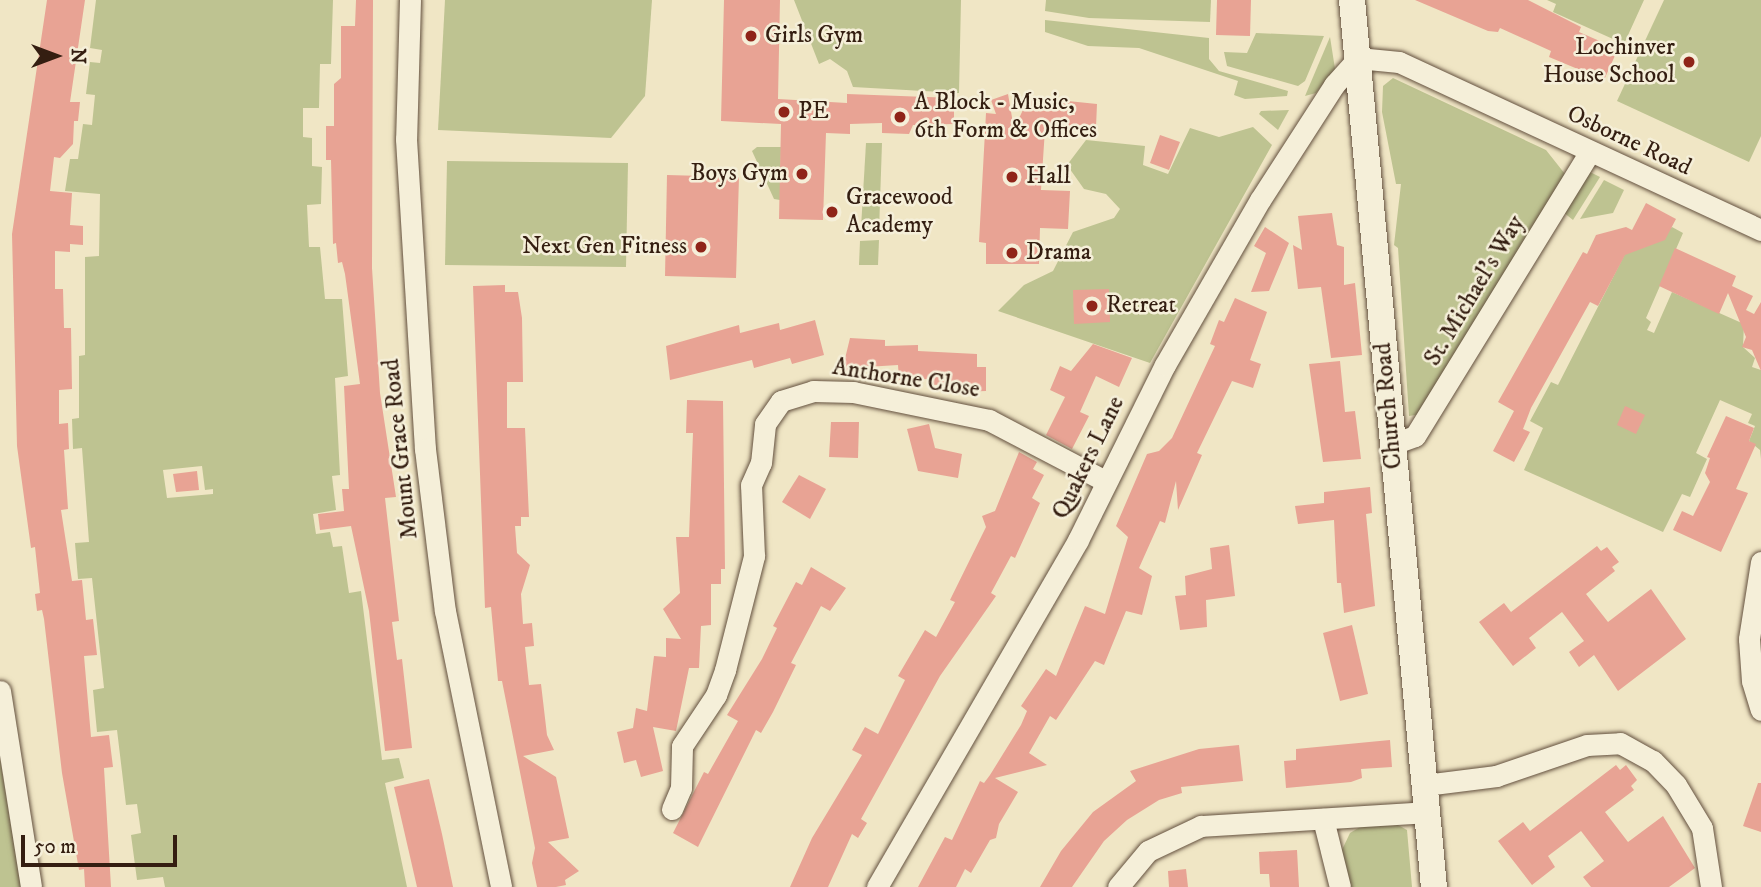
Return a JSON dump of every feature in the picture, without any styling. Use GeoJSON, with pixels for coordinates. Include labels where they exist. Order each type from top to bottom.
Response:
{"type":"FeatureCollection","features":[{"type":"Feature","properties":{"kind":"street","name":"Mount Grace Road"},"geometry":{"type":"LineString","coordinates":[[410,0],[406,139],[425,449],[445,611],[502,887]]}},
{"type":"Feature","properties":{"kind":"street","name":"Church Road"},"geometry":{"type":"LineString","coordinates":[[1352,0],[1434,887]]}},
{"type":"Feature","properties":{"kind":"street","name":"Osborne Road"},"geometry":{"type":"LineString","coordinates":[[1358,58],[1399,62],[1761,230]]}},
{"type":"Feature","properties":{"kind":"street","name":"Quakers Lane"},"geometry":{"type":"LineString","coordinates":[[877,887],[1078,540],[1105,481],[1260,200],[1334,85],[1358,58]]}},
{"type":"Feature","properties":{"kind":"street","name":"St. Michael's Way"},"geometry":{"type":"LineString","coordinates":[[1393,444],[1415,436],[1590,152]]}},
{"type":"Feature","properties":{"kind":"street","name":"Anthorne Close"},"geometry":{"type":"LineString","coordinates":[[672,808],[681,788],[682,746],[716,695],[725,670],[754,556],[751,485],[761,463],[765,424],[781,401],[813,391],[853,392],[989,420],[1105,481]]}},
{"type":"Feature","properties":{"kind":"street"},"geometry":{"type":"LineString","coordinates":[[1761,562],[1749,639],[1752,681],[1761,710]]}},
{"type":"Feature","properties":{"kind":"street"},"geometry":{"type":"LineString","coordinates":[[0,691],[31,887]]}},
{"type":"Feature","properties":{"kind":"street"},"geometry":{"type":"LineString","coordinates":[[1425,785],[1496,776],[1587,745],[1620,743],[1653,761],[1676,785],[1702,828],[1711,887]]}},
{"type":"Feature","properties":{"kind":"street"},"geometry":{"type":"LineString","coordinates":[[1118,887],[1148,851],[1201,826],[1427,811]]}},
{"type":"Feature","properties":{"kind":"street"},"geometry":{"type":"LineString","coordinates":[[1323,819],[1340,887]]}},
{"type":"Feature","properties":{"kind":"green space"},"geometry":{"type":"Polygon","coordinates":[[[96,0],[333,0],[331,64],[320,64],[319,108],[303,108],[303,137],[312,138],[312,166],[322,167],[321,204],[307,205],[309,247],[320,247],[325,299],[342,299],[348,376],[335,378],[340,475],[332,476],[336,510],[313,514],[316,534],[330,532],[333,547],[342,546],[349,593],[361,591],[382,760],[399,758],[404,778],[385,783],[407,887],[165,887],[163,877],[137,880],[131,835],[141,833],[137,804],[126,805],[117,730],[97,732],[93,690],[104,688],[92,578],[78,579],[75,543],[89,542],[82,448],[73,449],[72,419],[79,418],[79,356],[85,355],[85,257],[99,256],[100,194],[65,191],[70,159],[78,159],[83,124],[92,125],[95,95],[86,94],[90,62],[100,63],[102,50],[90,48],[96,0]],[[202,466],[163,470],[167,498],[213,494],[213,489],[205,490],[202,466]]]}},
{"type":"Feature","properties":{"kind":"green space"},"geometry":{"type":"Polygon","coordinates":[[[445,0],[652,0],[645,96],[611,138],[438,130],[445,0]]]}},
{"type":"Feature","properties":{"kind":"green space"},"geometry":{"type":"Polygon","coordinates":[[[794,0],[961,0],[959,93],[853,87],[847,71],[830,59],[819,64],[794,0]]]}},
{"type":"Feature","properties":{"kind":"green space"},"geometry":{"type":"Polygon","coordinates":[[[1046,0],[1211,0],[1210,22],[1089,18],[1045,11],[1046,0]]]}},
{"type":"Feature","properties":{"kind":"green space"},"geometry":{"type":"Polygon","coordinates":[[[1547,0],[1644,0],[1624,44],[1553,12],[1556,4],[1547,0]]]}},
{"type":"Feature","properties":{"kind":"green space","name":"Lochinver House School"},"geometry":{"type":"Polygon","coordinates":[[[1664,0],[1761,0],[1761,136],[1749,162],[1617,101],[1664,0]]]}},
{"type":"Feature","properties":{"kind":"green space"},"geometry":{"type":"Polygon","coordinates":[[[1045,20],[1209,38],[1209,59],[1219,71],[1288,91],[1287,96],[1245,99],[1234,95],[1238,81],[1139,48],[1088,46],[1045,32],[1045,20]]]}},
{"type":"Feature","properties":{"kind":"green space"},"geometry":{"type":"Polygon","coordinates":[[[1256,33],[1324,36],[1305,81],[1298,86],[1227,66],[1224,52],[1247,53],[1256,33]]]}},
{"type":"Feature","properties":{"kind":"green space"},"geometry":{"type":"Polygon","coordinates":[[[1330,37],[1335,69],[1316,93],[1305,96],[1330,37]]]}},
{"type":"Feature","properties":{"kind":"green space"},"geometry":{"type":"Polygon","coordinates":[[[1393,78],[1546,150],[1565,174],[1421,414],[1409,416],[1398,248],[1394,245],[1401,184],[1396,184],[1382,112],[1383,86],[1393,78]]]}},
{"type":"Feature","properties":{"kind":"green space"},"geometry":{"type":"Polygon","coordinates":[[[1289,110],[1278,130],[1259,114],[1261,111],[1289,110]]]}},
{"type":"Feature","properties":{"kind":"green space"},"geometry":{"type":"Polygon","coordinates":[[[1253,127],[1272,145],[1150,363],[998,311],[1024,285],[1053,271],[1073,232],[1114,218],[1120,209],[1106,194],[1084,189],[1067,165],[1086,140],[1145,146],[1143,165],[1168,174],[1190,128],[1219,137],[1253,127]]]}},
{"type":"Feature","properties":{"kind":"green space"},"geometry":{"type":"Polygon","coordinates":[[[866,143],[882,143],[879,231],[861,228],[866,143]]]}},
{"type":"Feature","properties":{"kind":"green space"},"geometry":{"type":"Polygon","coordinates":[[[757,147],[781,147],[780,200],[774,199],[752,151],[757,147]]]}},
{"type":"Feature","properties":{"kind":"green space"},"geometry":{"type":"Polygon","coordinates":[[[447,161],[628,163],[626,267],[445,265],[447,161]]]}},
{"type":"Feature","properties":{"kind":"green space"},"geometry":{"type":"Polygon","coordinates":[[[1590,172],[1600,177],[1573,220],[1563,212],[1590,172]]]}},
{"type":"Feature","properties":{"kind":"green space"},"geometry":{"type":"Polygon","coordinates":[[[1604,180],[1624,190],[1613,213],[1580,219],[1604,180]]]}},
{"type":"Feature","properties":{"kind":"green space"},"geometry":{"type":"Polygon","coordinates":[[[1672,227],[1683,233],[1646,318],[1651,322],[1647,330],[1654,333],[1672,292],[1744,324],[1743,347],[1755,358],[1752,367],[1761,370],[1761,459],[1760,450],[1749,441],[1755,426],[1748,423],[1752,414],[1720,400],[1696,453],[1707,459],[1690,497],[1682,494],[1663,532],[1524,470],[1543,428],[1530,421],[1551,382],[1558,385],[1629,246],[1643,248],[1672,227]]]}},
{"type":"Feature","properties":{"kind":"green space"},"geometry":{"type":"Polygon","coordinates":[[[879,240],[878,265],[859,265],[860,241],[879,240]]]}},
{"type":"Feature","properties":{"kind":"green space"},"geometry":{"type":"Polygon","coordinates":[[[0,759],[19,874],[22,887],[0,887],[0,759]]]}},
{"type":"Feature","properties":{"kind":"green space"},"geometry":{"type":"Polygon","coordinates":[[[1398,825],[1407,830],[1412,887],[1349,887],[1340,854],[1350,833],[1360,827],[1398,825]]]}},
{"type":"Feature","properties":{"kind":"building"},"geometry":{"type":"Polygon","coordinates":[[[47,0],[85,0],[70,102],[80,102],[78,121],[74,121],[73,144],[60,158],[54,157],[50,191],[72,193],[70,225],[83,226],[83,245],[70,244],[70,252],[55,251],[55,289],[63,289],[64,328],[71,328],[72,389],[59,390],[59,424],[68,423],[69,449],[64,450],[68,509],[61,510],[72,581],[82,580],[86,620],[93,619],[97,655],[84,656],[91,737],[109,735],[113,767],[104,768],[111,887],[85,887],[84,869],[79,870],[62,773],[44,619],[42,610],[37,611],[35,594],[40,593],[35,547],[31,548],[17,446],[12,234],[47,0]]]}},
{"type":"Feature","properties":{"kind":"building"},"geometry":{"type":"Polygon","coordinates":[[[356,0],[373,0],[372,268],[380,393],[396,497],[385,498],[399,621],[392,622],[397,660],[402,659],[412,748],[385,751],[369,611],[351,526],[320,530],[318,514],[344,511],[342,489],[349,489],[344,386],[360,384],[345,274],[342,262],[338,263],[336,243],[333,244],[331,160],[326,160],[326,126],[334,126],[334,84],[341,78],[341,26],[355,26],[356,0]]]}},
{"type":"Feature","properties":{"kind":"building"},"geometry":{"type":"Polygon","coordinates":[[[724,0],[780,0],[778,99],[847,103],[847,94],[954,98],[954,124],[913,125],[909,134],[882,133],[882,123],[850,124],[850,134],[826,133],[823,220],[779,219],[781,124],[721,121],[724,0]]]}},
{"type":"Feature","properties":{"kind":"building"},"geometry":{"type":"Polygon","coordinates":[[[1217,0],[1251,0],[1250,36],[1216,35],[1217,0]]]}},
{"type":"Feature","properties":{"kind":"building"},"geometry":{"type":"Polygon","coordinates":[[[1415,0],[1528,0],[1581,27],[1579,32],[1618,49],[1604,80],[1549,57],[1551,51],[1500,28],[1498,32],[1488,31],[1415,0]]]}},
{"type":"Feature","properties":{"kind":"building"},"geometry":{"type":"Polygon","coordinates":[[[1008,94],[1014,129],[1029,97],[1097,104],[1096,127],[1045,129],[1041,190],[1070,191],[1068,229],[1040,228],[1039,264],[986,264],[986,243],[979,242],[986,113],[996,114],[991,100],[1008,94]]]}},
{"type":"Feature","properties":{"kind":"building"},"geometry":{"type":"Polygon","coordinates":[[[1160,135],[1180,142],[1169,170],[1150,163],[1160,135]]]}},
{"type":"Feature","properties":{"kind":"building","name":"Next Gen Fitness"},"geometry":{"type":"Polygon","coordinates":[[[667,175],[739,177],[736,278],[665,276],[667,175]]]}},
{"type":"Feature","properties":{"kind":"building"},"geometry":{"type":"Polygon","coordinates":[[[1646,203],[1676,219],[1665,240],[1625,255],[1598,306],[1590,302],[1531,408],[1523,429],[1530,432],[1514,462],[1493,451],[1514,411],[1498,402],[1583,252],[1587,254],[1596,235],[1626,227],[1632,230],[1646,203]]]}},
{"type":"Feature","properties":{"kind":"building"},"geometry":{"type":"Polygon","coordinates":[[[1332,213],[1337,245],[1344,247],[1344,285],[1355,283],[1362,355],[1331,358],[1321,287],[1298,289],[1293,245],[1302,250],[1298,216],[1332,213]]]}},
{"type":"Feature","properties":{"kind":"building"},"geometry":{"type":"Polygon","coordinates":[[[1265,227],[1289,243],[1269,291],[1251,292],[1266,253],[1254,246],[1265,227]]]}},
{"type":"Feature","properties":{"kind":"building"},"geometry":{"type":"Polygon","coordinates":[[[1675,248],[1736,276],[1732,286],[1753,296],[1746,310],[1754,314],[1761,302],[1761,371],[1752,350],[1742,347],[1746,337],[1728,293],[1719,314],[1659,286],[1675,248]]]}},
{"type":"Feature","properties":{"kind":"building"},"geometry":{"type":"Polygon","coordinates":[[[505,285],[505,292],[518,292],[522,318],[523,382],[507,382],[507,428],[525,428],[529,517],[521,517],[521,526],[515,526],[517,553],[530,565],[521,594],[523,624],[532,623],[534,646],[525,647],[529,685],[541,684],[547,735],[554,750],[523,756],[556,777],[569,838],[548,842],[579,871],[565,880],[566,885],[556,887],[537,887],[532,863],[535,848],[502,681],[498,681],[491,607],[485,608],[473,286],[505,285]]]}},
{"type":"Feature","properties":{"kind":"building","name":"Retreat"},"geometry":{"type":"Polygon","coordinates":[[[1109,289],[1110,322],[1074,324],[1073,290],[1109,289]]]}},
{"type":"Feature","properties":{"kind":"building"},"geometry":{"type":"Polygon","coordinates":[[[1235,298],[1267,312],[1250,360],[1261,364],[1253,388],[1232,381],[1197,453],[1202,455],[1178,510],[1176,481],[1165,523],[1160,521],[1139,568],[1152,576],[1142,615],[1126,611],[1104,665],[1095,661],[1056,720],[1050,716],[1029,753],[1047,765],[995,778],[1018,792],[999,824],[996,838],[990,840],[971,873],[965,869],[956,887],[918,887],[945,837],[952,840],[980,781],[984,783],[990,775],[1021,725],[1027,711],[1021,706],[1046,669],[1056,676],[1085,606],[1105,614],[1128,537],[1116,526],[1147,454],[1159,451],[1172,438],[1215,346],[1210,344],[1219,320],[1224,322],[1235,298]]]}},
{"type":"Feature","properties":{"kind":"building"},"geometry":{"type":"Polygon","coordinates":[[[815,320],[824,355],[792,364],[790,358],[754,368],[752,360],[670,380],[666,346],[739,325],[740,333],[779,323],[780,330],[815,320]]]}},
{"type":"Feature","properties":{"kind":"building"},"geometry":{"type":"Polygon","coordinates":[[[850,338],[885,340],[885,346],[918,345],[918,351],[977,354],[977,367],[986,367],[986,391],[957,392],[957,384],[930,385],[929,379],[899,380],[898,365],[866,367],[864,376],[842,371],[850,338]]]}},
{"type":"Feature","properties":{"kind":"building"},"geometry":{"type":"Polygon","coordinates":[[[1093,344],[1132,358],[1119,387],[1096,376],[1080,412],[1089,416],[1072,449],[1046,435],[1065,397],[1050,390],[1060,366],[1071,371],[1093,344]]]}},
{"type":"Feature","properties":{"kind":"building"},"geometry":{"type":"Polygon","coordinates":[[[1340,361],[1345,412],[1355,411],[1361,459],[1323,462],[1309,364],[1340,361]]]}},
{"type":"Feature","properties":{"kind":"building"},"geometry":{"type":"Polygon","coordinates":[[[687,400],[723,401],[725,569],[721,569],[721,584],[711,584],[711,625],[701,626],[699,668],[689,668],[676,731],[653,727],[663,771],[641,777],[636,760],[624,763],[617,732],[633,728],[636,708],[647,711],[654,656],[666,657],[666,638],[681,639],[663,609],[680,593],[676,537],[689,537],[693,433],[686,433],[687,400]]]}},
{"type":"Feature","properties":{"kind":"building"},"geometry":{"type":"Polygon","coordinates":[[[1625,406],[1645,415],[1636,434],[1617,425],[1625,406]]]}},
{"type":"Feature","properties":{"kind":"building"},"geometry":{"type":"Polygon","coordinates":[[[1726,416],[1754,428],[1749,441],[1756,444],[1736,489],[1748,493],[1721,552],[1673,530],[1682,511],[1693,516],[1710,482],[1705,473],[1710,458],[1707,457],[1726,416]]]}},
{"type":"Feature","properties":{"kind":"building"},"geometry":{"type":"Polygon","coordinates":[[[831,422],[859,422],[858,458],[829,457],[831,422]]]}},
{"type":"Feature","properties":{"kind":"building"},"geometry":{"type":"Polygon","coordinates":[[[929,424],[935,448],[962,454],[958,478],[918,471],[907,429],[929,424]]]}},
{"type":"Feature","properties":{"kind":"building"},"geometry":{"type":"Polygon","coordinates":[[[1019,452],[1037,462],[1033,469],[1044,475],[1032,498],[1040,503],[1015,558],[1011,556],[991,593],[996,596],[940,676],[861,819],[867,823],[858,838],[852,834],[828,887],[790,887],[812,838],[862,755],[852,750],[865,727],[878,734],[905,680],[898,676],[925,630],[936,637],[955,602],[950,600],[986,527],[982,516],[995,511],[1019,452]]]}},
{"type":"Feature","properties":{"kind":"building"},"geometry":{"type":"Polygon","coordinates":[[[197,471],[199,490],[176,492],[173,474],[197,471]]]}},
{"type":"Feature","properties":{"kind":"building"},"geometry":{"type":"Polygon","coordinates":[[[799,475],[826,489],[810,519],[782,502],[799,475]]]}},
{"type":"Feature","properties":{"kind":"building"},"geometry":{"type":"Polygon","coordinates":[[[1370,487],[1372,513],[1366,514],[1375,606],[1344,613],[1341,583],[1337,583],[1334,520],[1298,524],[1295,506],[1324,503],[1324,492],[1370,487]]]}},
{"type":"Feature","properties":{"kind":"building"},"geometry":{"type":"Polygon","coordinates":[[[1229,545],[1235,596],[1206,600],[1207,627],[1180,630],[1175,596],[1186,595],[1185,576],[1212,569],[1210,548],[1229,545]]]}},
{"type":"Feature","properties":{"kind":"building"},"geometry":{"type":"Polygon","coordinates":[[[1597,546],[1601,551],[1607,547],[1619,562],[1612,567],[1615,571],[1586,594],[1608,622],[1651,589],[1686,639],[1618,691],[1594,655],[1579,667],[1569,652],[1584,641],[1562,612],[1529,638],[1536,648],[1513,666],[1479,622],[1504,603],[1511,612],[1597,546]]]}},
{"type":"Feature","properties":{"kind":"building"},"geometry":{"type":"Polygon","coordinates":[[[811,567],[846,588],[830,611],[821,606],[791,663],[796,665],[773,712],[761,733],[756,730],[698,847],[673,833],[704,772],[708,774],[738,721],[727,715],[762,659],[777,628],[773,626],[796,582],[802,585],[811,567]]]}},
{"type":"Feature","properties":{"kind":"building"},"geometry":{"type":"Polygon","coordinates":[[[1352,625],[1368,694],[1340,701],[1323,633],[1352,625]]]}},
{"type":"Feature","properties":{"kind":"building"},"geometry":{"type":"Polygon","coordinates":[[[1390,740],[1392,767],[1361,769],[1362,778],[1351,782],[1286,788],[1284,761],[1296,760],[1296,749],[1390,740]]]}},
{"type":"Feature","properties":{"kind":"building"},"geometry":{"type":"Polygon","coordinates":[[[1239,745],[1243,781],[1181,787],[1182,793],[1159,800],[1127,820],[1104,841],[1072,887],[1040,887],[1061,851],[1093,812],[1136,781],[1130,771],[1199,749],[1239,745]]]}},
{"type":"Feature","properties":{"kind":"building"},"geometry":{"type":"Polygon","coordinates":[[[1616,765],[1620,770],[1626,765],[1637,780],[1631,786],[1634,790],[1605,812],[1628,842],[1663,816],[1695,868],[1669,887],[1591,887],[1583,877],[1604,861],[1581,831],[1548,856],[1555,867],[1532,885],[1498,841],[1523,822],[1530,831],[1616,765]]]}},
{"type":"Feature","properties":{"kind":"building"},"geometry":{"type":"Polygon","coordinates":[[[429,779],[453,887],[417,887],[394,787],[429,779]]]}},
{"type":"Feature","properties":{"kind":"building"},"geometry":{"type":"Polygon","coordinates":[[[1758,783],[1761,783],[1761,832],[1743,826],[1758,783]]]}},
{"type":"Feature","properties":{"kind":"building"},"geometry":{"type":"Polygon","coordinates":[[[1297,850],[1299,887],[1270,887],[1269,874],[1260,874],[1259,852],[1297,850]]]}},
{"type":"Feature","properties":{"kind":"building"},"geometry":{"type":"Polygon","coordinates":[[[1186,869],[1188,887],[1169,887],[1168,871],[1186,869]]]}},
{"type":"Feature","properties":{"kind":"place","name":"Girls Gym"},"geometry":{"type":"Point","coordinates":[751,36]}},
{"type":"Feature","properties":{"kind":"place","name":"Lochinver House School"},"geometry":{"type":"Point","coordinates":[1689,62]}},
{"type":"Feature","properties":{"kind":"place","name":"PE"},"geometry":{"type":"Point","coordinates":[784,112]}},
{"type":"Feature","properties":{"kind":"place","name":"A Block - Music, 6th Form & Offices"},"geometry":{"type":"Point","coordinates":[900,117]}},
{"type":"Feature","properties":{"kind":"place","name":"Boys Gym"},"geometry":{"type":"Point","coordinates":[802,174]}},
{"type":"Feature","properties":{"kind":"place","name":"Hall"},"geometry":{"type":"Point","coordinates":[1012,177]}},
{"type":"Feature","properties":{"kind":"place","name":"Gracewood Academy"},"geometry":{"type":"Point","coordinates":[832,212]}},
{"type":"Feature","properties":{"kind":"place","name":"Next Gen Fitness"},"geometry":{"type":"Point","coordinates":[701,247]}},
{"type":"Feature","properties":{"kind":"place","name":"Drama"},"geometry":{"type":"Point","coordinates":[1012,253]}},
{"type":"Feature","properties":{"kind":"place","name":"Retreat"},"geometry":{"type":"Point","coordinates":[1092,306]}}]}
